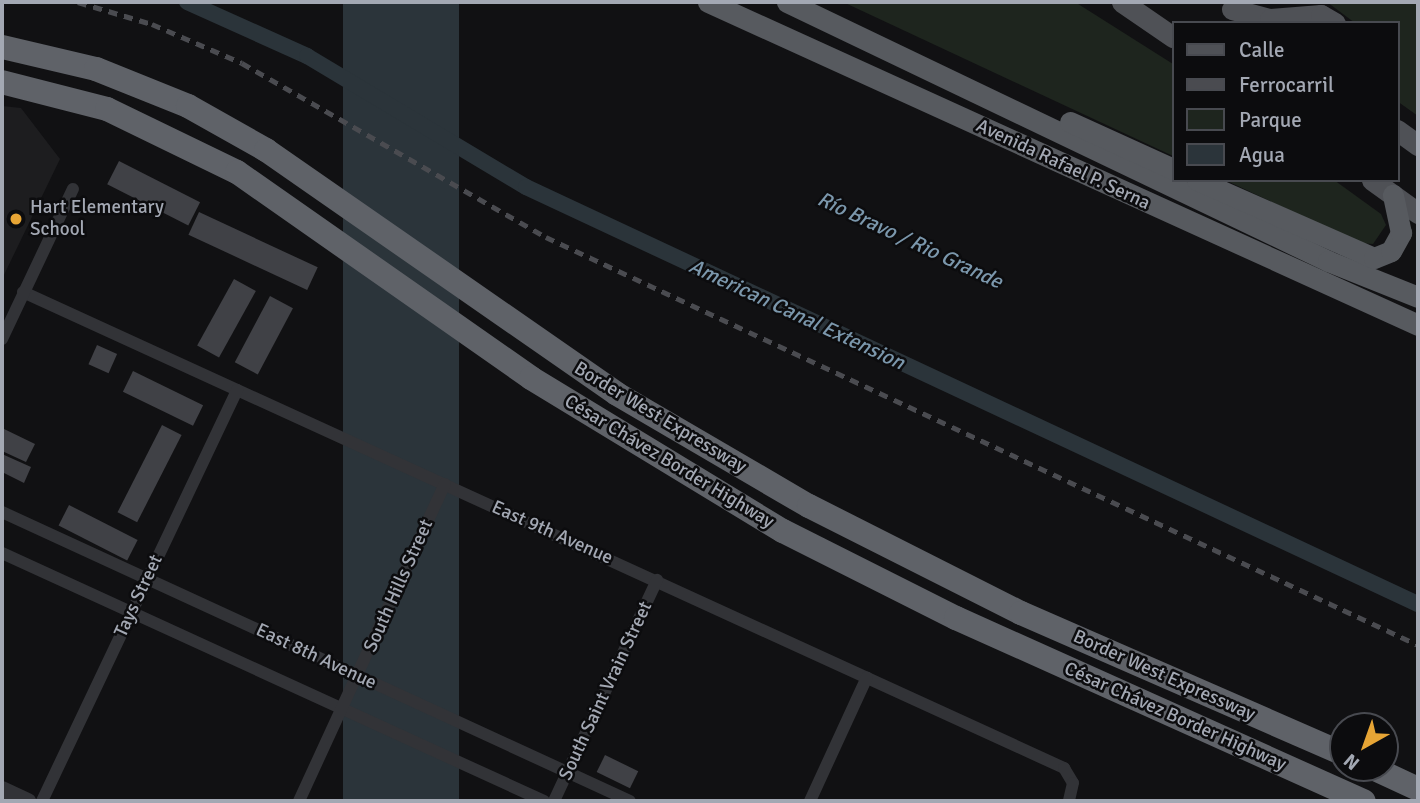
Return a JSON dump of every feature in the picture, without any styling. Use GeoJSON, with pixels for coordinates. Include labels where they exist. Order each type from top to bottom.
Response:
{"type":"FeatureCollection","features":[{"type":"Feature","properties":{"kind":"highway","name":"Avenida Rafael P. Serna"},"geometry":{"type":"LineString","coordinates":[[708,2],[1418,325]]}},
{"type":"Feature","properties":{"kind":"highway","name":"Avenida Rafael P. Serna"},"geometry":{"type":"LineString","coordinates":[[787,2],[1221,210],[1418,297]]}},
{"type":"Feature","properties":{"kind":"highway","name":"Border West Expressway"},"geometry":{"type":"LineString","coordinates":[[2,47],[96,69],[210,117],[617,394],[797,499],[1021,613],[1329,748]]}},
{"type":"Feature","properties":{"kind":"highway","name":"César Chávez Border Highway"},"geometry":{"type":"LineString","coordinates":[[2,82],[107,109],[237,172],[531,378],[795,537],[968,624],[1364,801]]}},
{"type":"Feature","properties":{"kind":"highway"},"geometry":{"type":"LineString","coordinates":[[971,90],[1037,107],[1172,169]]}},
{"type":"Feature","properties":{"kind":"highway"},"geometry":{"type":"LineString","coordinates":[[1202,182],[1374,258],[1391,251],[1401,233],[1393,195]]}},
{"type":"Feature","properties":{"kind":"highway"},"geometry":{"type":"LineString","coordinates":[[1399,780],[1418,789]]}},
{"type":"Feature","properties":{"kind":"main road"},"geometry":{"type":"LineString","coordinates":[[1122,2],[1172,36]]}},
{"type":"Feature","properties":{"kind":"main road"},"geometry":{"type":"LineString","coordinates":[[1226,6],[1247,21]]}},
{"type":"Feature","properties":{"kind":"main road"},"geometry":{"type":"LineString","coordinates":[[1226,6],[1270,19],[1321,15],[1332,21]]}},
{"type":"Feature","properties":{"kind":"main road"},"geometry":{"type":"LineString","coordinates":[[1399,131],[1418,145]]}},
{"type":"Feature","properties":{"kind":"main road"},"geometry":{"type":"LineString","coordinates":[[1375,182],[1418,214]]}},
{"type":"Feature","properties":{"kind":"street"},"geometry":{"type":"LineString","coordinates":[[2,339],[73,189]]}},
{"type":"Feature","properties":{"kind":"street","name":"East 9th Avenue"},"geometry":{"type":"LineString","coordinates":[[23,292],[1064,768],[1073,783],[1069,801]]}},
{"type":"Feature","properties":{"kind":"street","name":"Tays Street"},"geometry":{"type":"LineString","coordinates":[[42,801],[237,390]]}},
{"type":"Feature","properties":{"kind":"street","name":"South Hills Street"},"geometry":{"type":"LineString","coordinates":[[299,801],[445,484]]}},
{"type":"Feature","properties":{"kind":"street","name":"East 8th Avenue"},"geometry":{"type":"LineString","coordinates":[[2,512],[630,801]]}},
{"type":"Feature","properties":{"kind":"street","name":"East 8th Avenue"},"geometry":{"type":"LineString","coordinates":[[2,553],[544,801]]}},
{"type":"Feature","properties":{"kind":"street","name":"South Saint Vrain Street"},"geometry":{"type":"LineString","coordinates":[[554,801],[657,580]]}},
{"type":"Feature","properties":{"kind":"street"},"geometry":{"type":"LineString","coordinates":[[810,801],[867,677]]}},
{"type":"Feature","properties":{"kind":"street"},"geometry":{"type":"LineString","coordinates":[[2,789],[28,801]]}},
{"type":"Feature","properties":{"kind":"shaded area","name":"Hart Elementary School"},"geometry":{"type":"Polygon","coordinates":[[[2,106],[21,108],[60,159],[2,279],[2,106]]]}},
{"type":"Feature","properties":{"kind":"green space"},"geometry":{"type":"Polygon","coordinates":[[[843,2],[1075,2],[1172,63],[1172,156],[843,2]]]}},
{"type":"Feature","properties":{"kind":"green space"},"geometry":{"type":"Polygon","coordinates":[[[1327,2],[1418,2],[1418,116],[1399,102],[1399,21],[1352,21],[1327,2]]]}},
{"type":"Feature","properties":{"kind":"green space"},"geometry":{"type":"Polygon","coordinates":[[[1229,182],[1337,182],[1381,214],[1386,225],[1373,244],[1359,243],[1229,182]]]}},
{"type":"Feature","properties":{"kind":"water"},"geometry":{"type":"Polygon","coordinates":[[[343,2],[459,2],[459,801],[343,801],[343,2]]]}},
{"type":"Feature","properties":{"kind":"building"},"geometry":{"type":"Polygon","coordinates":[[[119,161],[200,202],[188,225],[107,184],[119,161]]]}},
{"type":"Feature","properties":{"kind":"building"},"geometry":{"type":"Polygon","coordinates":[[[199,212],[318,267],[307,290],[188,235],[199,212]]]}},
{"type":"Feature","properties":{"kind":"building"},"geometry":{"type":"Polygon","coordinates":[[[234,279],[256,291],[219,358],[197,345],[234,279]]]}},
{"type":"Feature","properties":{"kind":"building"},"geometry":{"type":"Polygon","coordinates":[[[270,296],[293,308],[258,374],[235,362],[270,296]]]}},
{"type":"Feature","properties":{"kind":"building"},"geometry":{"type":"Polygon","coordinates":[[[97,345],[117,354],[109,373],[88,364],[97,345]]]}},
{"type":"Feature","properties":{"kind":"building"},"geometry":{"type":"Polygon","coordinates":[[[133,371],[203,405],[193,426],[123,392],[133,371]]]}},
{"type":"Feature","properties":{"kind":"building"},"geometry":{"type":"Polygon","coordinates":[[[162,425],[182,435],[137,522],[118,512],[162,425]]]}},
{"type":"Feature","properties":{"kind":"building"},"geometry":{"type":"Polygon","coordinates":[[[2,428],[35,444],[26,462],[2,451],[2,428]]]}},
{"type":"Feature","properties":{"kind":"building"},"geometry":{"type":"Polygon","coordinates":[[[2,454],[31,467],[24,483],[2,472],[2,454]]]}},
{"type":"Feature","properties":{"kind":"building"},"geometry":{"type":"Polygon","coordinates":[[[69,505],[138,540],[127,560],[59,525],[69,505]]]}},
{"type":"Feature","properties":{"kind":"building"},"geometry":{"type":"Polygon","coordinates":[[[605,755],[638,771],[630,788],[597,772],[605,755]]]}},
{"type":"Feature","properties":{"kind":"waterway","name":"American Canal Extension"},"geometry":{"type":"LineString","coordinates":[[187,2],[307,56],[526,187],[1418,604]]}},
{"type":"Feature","properties":{"kind":"railway"},"geometry":{"type":"LineString","coordinates":[[78,2],[152,24],[242,63],[546,237],[1418,645]]}},
{"type":"Feature","properties":{"kind":"place","name":"Hart Elementary School"},"geometry":{"type":"Point","coordinates":[16,219]}},
{"type":"Feature","properties":{"kind":"water label","name":"Río Bravo / Rio Grande"},"geometry":{"type":"Point","coordinates":[910,240]}}]}
